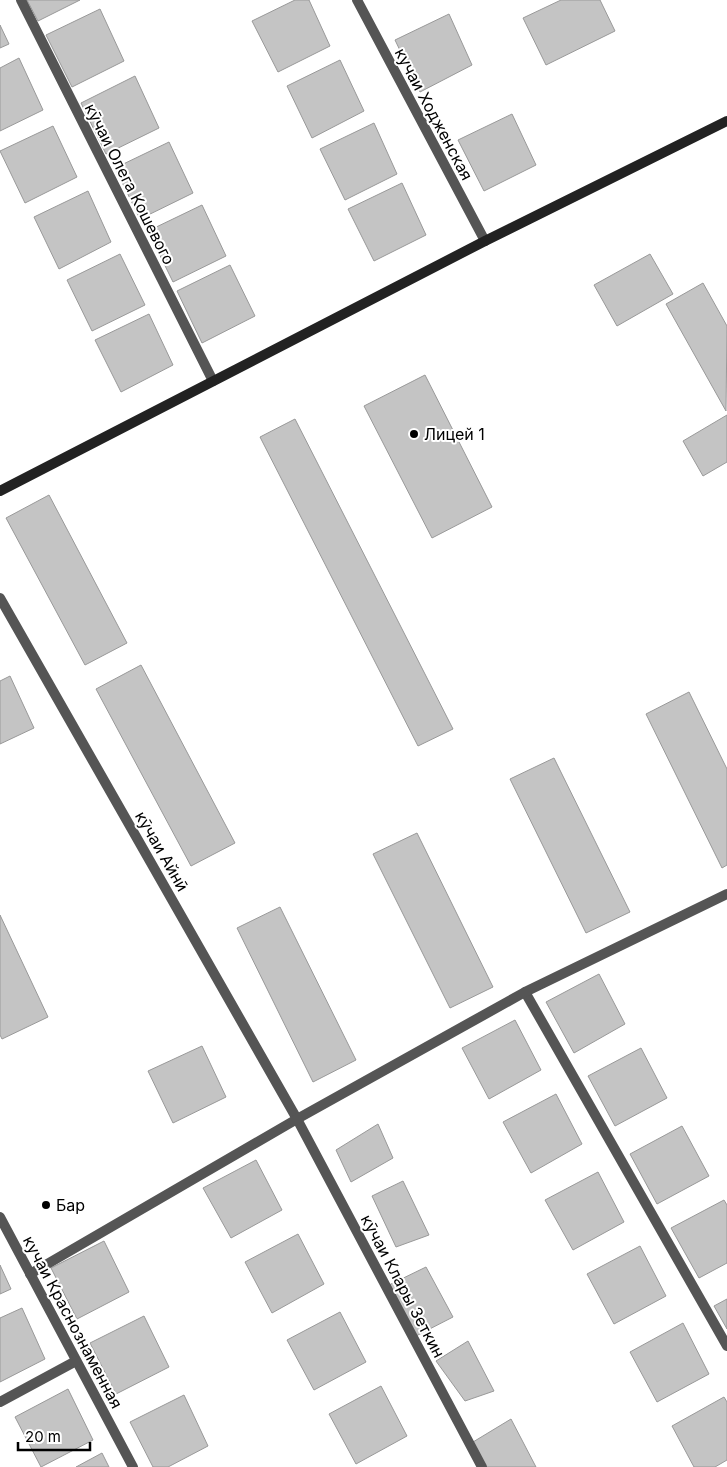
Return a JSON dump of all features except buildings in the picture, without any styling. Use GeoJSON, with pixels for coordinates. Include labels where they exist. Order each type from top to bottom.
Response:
{"type":"FeatureCollection","features":[{"type":"Feature","properties":{"kind":"street","name":"кӯчаи Олега Кошевого"},"geometry":{"type":"LineString","coordinates":[[20,0],[213,381]]}},
{"type":"Feature","properties":{"kind":"street","name":"кучаи Ходженская"},"geometry":{"type":"LineString","coordinates":[[357,0],[485,242]]}},
{"type":"Feature","properties":{"kind":"street"},"geometry":{"type":"LineString","coordinates":[[0,491],[485,242],[727,121]]}},
{"type":"Feature","properties":{"kind":"street","name":"кӯчаи Айнӣ"},"geometry":{"type":"LineString","coordinates":[[0,598],[297,1119]]}},
{"type":"Feature","properties":{"kind":"street"},"geometry":{"type":"LineString","coordinates":[[30,1274],[297,1119],[525,992],[727,894]]}},
{"type":"Feature","properties":{"kind":"street"},"geometry":{"type":"LineString","coordinates":[[525,992],[727,1346]]}},
{"type":"Feature","properties":{"kind":"street","name":"кӯчаи Клары Зеткин"},"geometry":{"type":"LineString","coordinates":[[297,1119],[482,1467]]}},
{"type":"Feature","properties":{"kind":"street","name":"кучаи Краснознаменная"},"geometry":{"type":"LineString","coordinates":[[0,1217],[133,1467]]}},
{"type":"Feature","properties":{"kind":"street"},"geometry":{"type":"LineString","coordinates":[[0,1402],[76,1361]]}},
{"type":"Feature","properties":{"kind":"place","name":"Лицей 1"},"geometry":{"type":"Point","coordinates":[414,434]}},
{"type":"Feature","properties":{"kind":"place","name":"Бар"},"geometry":{"type":"Point","coordinates":[46,1205]}}]}
